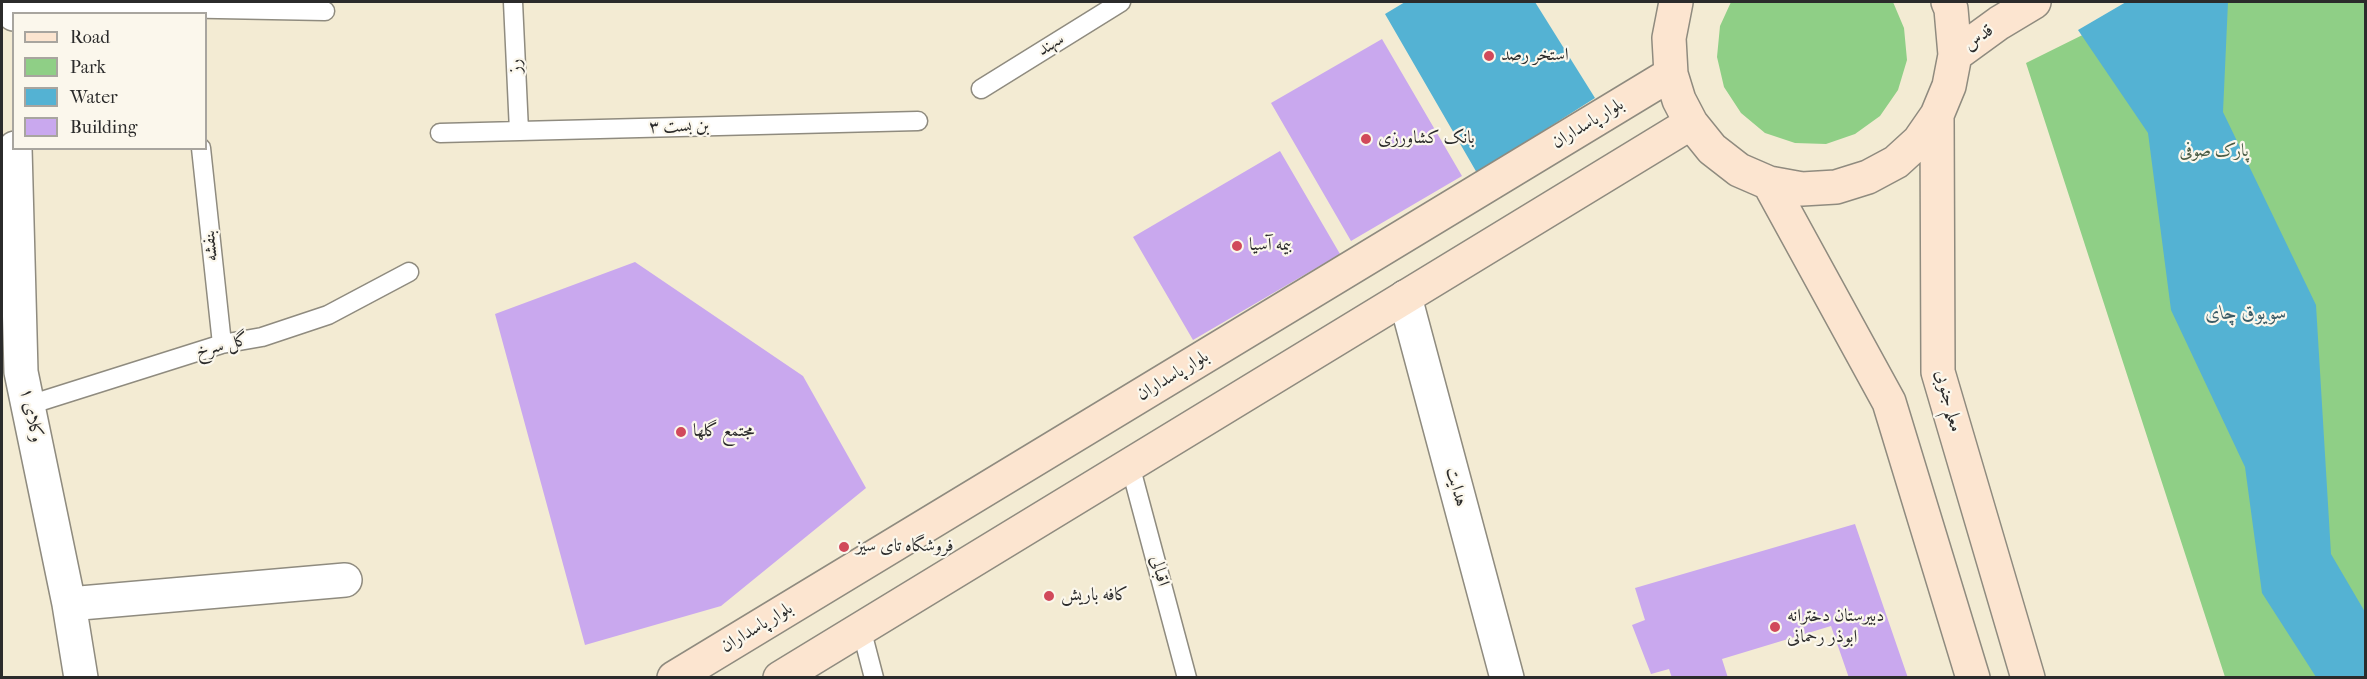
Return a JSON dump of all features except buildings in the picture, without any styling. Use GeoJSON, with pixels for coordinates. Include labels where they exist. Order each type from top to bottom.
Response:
{"type":"FeatureCollection","features":[{"type":"Feature","properties":{"kind":"street"},"geometry":{"type":"LineString","coordinates":[[1676,2],[1669,38],[1671,74],[1679,100],[1691,123],[1712,149],[1739,170],[1769,183],[1802,189],[1836,187],[1868,177],[1896,162],[1919,141],[1937,115],[1949,86],[1955,55],[1951,9],[1948,2]]}},
{"type":"Feature","properties":{"kind":"street","name":"قدس"},"geometry":{"type":"LineString","coordinates":[[1955,55],[1999,23],[2034,2]]}},
{"type":"Feature","properties":{"kind":"street","name":"بلوار پاسداران"},"geometry":{"type":"LineString","coordinates":[[674,678],[1671,74]]}},
{"type":"Feature","properties":{"kind":"street","name":"معلم جنوبی"},"geometry":{"type":"LineString","coordinates":[[1937,115],[1938,372],[2028,678]]}},
{"type":"Feature","properties":{"kind":"street"},"geometry":{"type":"LineString","coordinates":[[780,678],[1691,123]]}},
{"type":"Feature","properties":{"kind":"street","name":"وکلای ۱"},"geometry":{"type":"LineString","coordinates":[[15,150],[8,180],[11,374],[29,405],[69,604],[81,678]]}},
{"type":"Feature","properties":{"kind":"street"},"geometry":{"type":"LineString","coordinates":[[1769,183],[1889,402],[1973,678]]}},
{"type":"Feature","properties":{"kind":"street","name":"هدایت"},"geometry":{"type":"LineString","coordinates":[[1405,297],[1507,678]]}},
{"type":"Feature","properties":{"kind":"street"},"geometry":{"type":"LineString","coordinates":[[69,604],[345,580]]}},
{"type":"Feature","properties":{"kind":"lane","name":"رز"},"geometry":{"type":"LineString","coordinates":[[513,2],[519,131]]}},
{"type":"Feature","properties":{"kind":"lane","name":"سهند"},"geometry":{"type":"LineString","coordinates":[[981,89],[1121,2]]}},
{"type":"Feature","properties":{"kind":"lane"},"geometry":{"type":"LineString","coordinates":[[11,6],[187,7],[325,11]]}},
{"type":"Feature","properties":{"kind":"lane","name":"بن بست ۳"},"geometry":{"type":"LineString","coordinates":[[440,133],[918,121]]}},
{"type":"Feature","properties":{"kind":"lane","name":"بنفشه"},"geometry":{"type":"LineString","coordinates":[[201,150],[222,344]]}},
{"type":"Feature","properties":{"kind":"lane","name":"گل سرخ"},"geometry":{"type":"LineString","coordinates":[[29,405],[222,344],[262,337],[328,315],[408,272]]}},
{"type":"Feature","properties":{"kind":"lane","name":"اقبالی"},"geometry":{"type":"LineString","coordinates":[[1130,465],[1187,678]]}},
{"type":"Feature","properties":{"kind":"lane"},"geometry":{"type":"LineString","coordinates":[[861,628],[874,678]]}},
{"type":"Feature","properties":{"kind":"green space"},"geometry":{"type":"Polygon","coordinates":[[[1731,2],[1893,2],[1904,28],[1907,60],[1898,90],[1880,116],[1855,134],[1826,144],[1795,143],[1765,133],[1741,113],[1724,87],[1717,57],[1720,26],[1731,2]]]}},
{"type":"Feature","properties":{"kind":"green space","name":"پارک صوفی"},"geometry":{"type":"Polygon","coordinates":[[[2149,2],[2365,2],[2365,677],[2225,677],[2026,63],[2149,2]]]}},
{"type":"Feature","properties":{"kind":"water","name":"استخر رصد"},"geometry":{"type":"Polygon","coordinates":[[[1405,2],[1535,2],[1595,98],[1477,173],[1385,14],[1405,2]]]}},
{"type":"Feature","properties":{"kind":"water","name":"سویوق چای"},"geometry":{"type":"Polygon","coordinates":[[[2126,2],[2228,2],[2223,112],[2316,305],[2331,554],[2365,612],[2365,677],[2316,677],[2262,593],[2245,467],[2171,310],[2148,133],[2078,30],[2126,2]]]}},
{"type":"Feature","properties":{"kind":"place","name":"استخر رصد"},"geometry":{"type":"Point","coordinates":[1489,56]}},
{"type":"Feature","properties":{"kind":"place","name":"بانک کشاورزی"},"geometry":{"type":"Point","coordinates":[1366,139]}},
{"type":"Feature","properties":{"kind":"place","name":"بیمه آسیا"},"geometry":{"type":"Point","coordinates":[1237,246]}},
{"type":"Feature","properties":{"kind":"place","name":"مجتمع گلها"},"geometry":{"type":"Point","coordinates":[681,432]}},
{"type":"Feature","properties":{"kind":"place","name":"فروشگاه تای سیز"},"geometry":{"type":"Point","coordinates":[844,547]}},
{"type":"Feature","properties":{"kind":"place","name":"کافه باریش"},"geometry":{"type":"Point","coordinates":[1049,596]}},
{"type":"Feature","properties":{"kind":"place","name":"دبیرستان دخترانه ابوذر رحمانی"},"geometry":{"type":"Point","coordinates":[1775,627]}}]}
